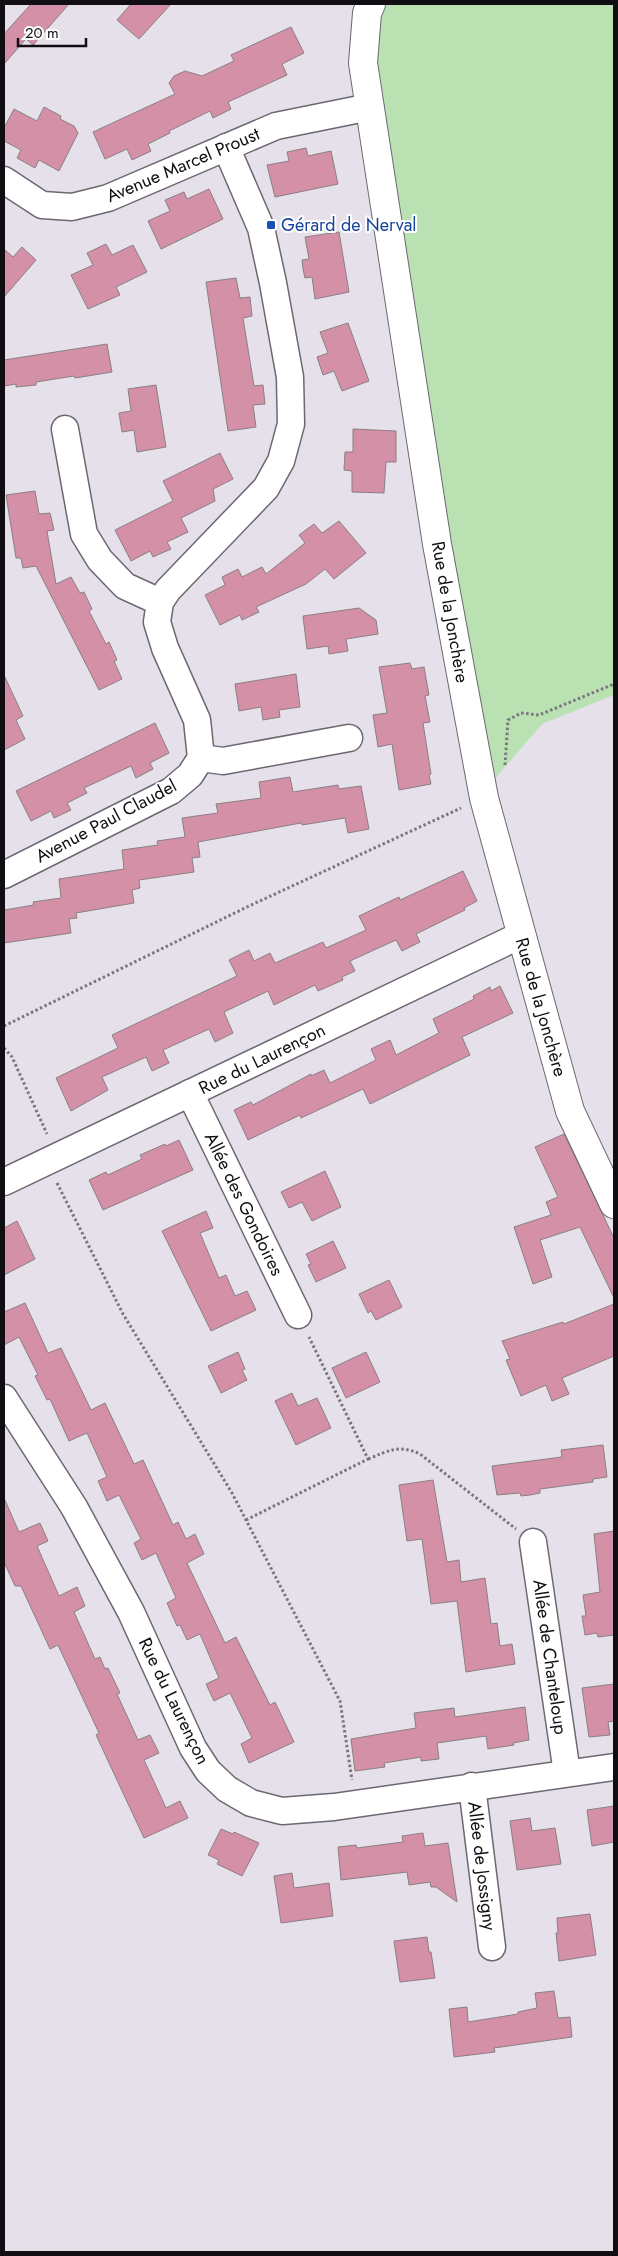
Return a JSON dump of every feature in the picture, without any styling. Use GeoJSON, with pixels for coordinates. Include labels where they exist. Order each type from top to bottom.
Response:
{"type":"FeatureCollection","features":[{"type":"Feature","properties":{"kind":"street","name":"Rue de la Jonchère"},"geometry":{"type":"LineString","coordinates":[[371,4],[368,13],[363,63],[436,535],[484,798],[570,1111],[614,1204]]}},
{"type":"Feature","properties":{"kind":"street","name":"Avenue Marcel Proust"},"geometry":{"type":"LineString","coordinates":[[4,180],[42,206],[72,208],[108,198],[276,126],[370,107]]}},
{"type":"Feature","properties":{"kind":"street"},"geometry":{"type":"LineString","coordinates":[[226,147],[261,228],[290,377],[291,424],[281,461],[266,488],[168,590],[160,602],[157,622],[165,648],[196,720],[201,758],[223,760],[349,738]]}},
{"type":"Feature","properties":{"kind":"street"},"geometry":{"type":"LineString","coordinates":[[65,429],[84,534],[100,560],[125,586],[160,602]]}},
{"type":"Feature","properties":{"kind":"street","name":"Avenue Paul Claudel"},"geometry":{"type":"LineString","coordinates":[[6,867],[171,791],[190,775],[201,758]]}},
{"type":"Feature","properties":{"kind":"street","name":"Rue du Laurençon"},"geometry":{"type":"LineString","coordinates":[[4,1182],[521,935]]}},
{"type":"Feature","properties":{"kind":"street","name":"Allée des Gondoires"},"geometry":{"type":"LineString","coordinates":[[190,1093],[298,1315]]}},
{"type":"Feature","properties":{"kind":"street","name":"Rue du Laurençon"},"geometry":{"type":"LineString","coordinates":[[4,1398],[79,1516],[130,1612],[193,1748],[208,1772],[227,1789],[251,1802],[282,1811],[355,1803],[567,1772],[614,1767]]}},
{"type":"Feature","properties":{"kind":"street","name":"Allée de Chanteloup"},"geometry":{"type":"LineString","coordinates":[[533,1542],[567,1772]]}},
{"type":"Feature","properties":{"kind":"street","name":"Allée de Jossigny"},"geometry":{"type":"LineString","coordinates":[[472,1786],[492,1947]]}},
{"type":"Feature","properties":{"kind":"path"},"geometry":{"type":"LineString","coordinates":[[4,1026],[250,906],[484,798],[503,780],[508,720],[521,713],[539,715],[614,684]]}},
{"type":"Feature","properties":{"kind":"path"},"geometry":{"type":"LineString","coordinates":[[4,1048],[12,1057],[48,1138],[46,1162],[123,1314],[232,1493],[340,1701],[355,1803]]}},
{"type":"Feature","properties":{"kind":"path"},"geometry":{"type":"LineString","coordinates":[[298,1315],[368,1459]]}},
{"type":"Feature","properties":{"kind":"path"},"geometry":{"type":"LineString","coordinates":[[246,1520],[368,1459],[396,1448],[408,1448],[420,1454],[533,1542]]}},
{"type":"Feature","properties":{"kind":"green space"},"geometry":{"type":"Polygon","coordinates":[[[380,4],[614,4],[614,695],[542,724],[492,782],[376,101],[378,14],[380,4]]]}},
{"type":"Feature","properties":{"kind":"building"},"geometry":{"type":"Polygon","coordinates":[[[31,4],[69,4],[33,45],[26,39],[4,64],[4,34],[31,4]]]}},
{"type":"Feature","properties":{"kind":"building"},"geometry":{"type":"Polygon","coordinates":[[[131,4],[171,4],[139,39],[117,20],[131,4]]]}},
{"type":"Feature","properties":{"kind":"building"},"geometry":{"type":"Polygon","coordinates":[[[291,27],[304,53],[282,64],[287,75],[228,102],[231,109],[213,118],[210,111],[169,131],[170,133],[148,144],[151,151],[132,160],[127,149],[105,159],[93,132],[175,94],[169,83],[174,76],[185,71],[202,76],[234,61],[231,55],[291,27]]]}},
{"type":"Feature","properties":{"kind":"building"},"geometry":{"type":"Polygon","coordinates":[[[44,107],[61,116],[60,119],[74,126],[78,133],[59,171],[39,160],[35,168],[17,158],[21,150],[4,141],[4,128],[14,109],[37,121],[44,107]]]}},
{"type":"Feature","properties":{"kind":"building"},"geometry":{"type":"Polygon","coordinates":[[[306,148],[308,156],[331,151],[338,184],[275,197],[267,165],[289,161],[287,152],[306,148]]]}},
{"type":"Feature","properties":{"kind":"building"},"geometry":{"type":"Polygon","coordinates":[[[209,189],[223,219],[161,249],[148,221],[170,211],[165,200],[184,192],[187,199],[209,189]]]}},
{"type":"Feature","properties":{"kind":"building"},"geometry":{"type":"Polygon","coordinates":[[[339,232],[349,292],[315,299],[312,277],[305,278],[303,269],[302,260],[309,259],[305,237],[339,232]]]}},
{"type":"Feature","properties":{"kind":"building"},"geometry":{"type":"Polygon","coordinates":[[[106,244],[112,255],[133,245],[147,272],[116,287],[120,295],[88,309],[71,275],[93,265],[87,253],[106,244]]]}},
{"type":"Feature","properties":{"kind":"building"},"geometry":{"type":"Polygon","coordinates":[[[22,247],[36,260],[4,297],[4,249],[13,257],[22,247]]]}},
{"type":"Feature","properties":{"kind":"building"},"geometry":{"type":"Polygon","coordinates":[[[236,278],[240,298],[250,297],[252,316],[243,318],[254,386],[263,385],[265,404],[253,405],[256,427],[228,431],[206,282],[236,278]]]}},
{"type":"Feature","properties":{"kind":"building"},"geometry":{"type":"Polygon","coordinates":[[[348,323],[369,381],[342,391],[334,371],[323,375],[317,357],[328,353],[320,332],[348,323]]]}},
{"type":"Feature","properties":{"kind":"building"},"geometry":{"type":"Polygon","coordinates":[[[107,344],[112,372],[36,382],[36,385],[16,387],[16,384],[4,386],[4,360],[107,344]]]}},
{"type":"Feature","properties":{"kind":"building"},"geometry":{"type":"Polygon","coordinates":[[[156,385],[166,447],[137,452],[134,430],[122,432],[119,413],[131,411],[128,389],[156,385]]]}},
{"type":"Feature","properties":{"kind":"building"},"geometry":{"type":"Polygon","coordinates":[[[353,429],[396,431],[396,462],[386,462],[384,493],[352,492],[352,471],[344,470],[345,452],[353,452],[353,429]]]}},
{"type":"Feature","properties":{"kind":"building"},"geometry":{"type":"Polygon","coordinates":[[[220,453],[233,479],[213,489],[215,501],[181,518],[188,532],[167,542],[171,549],[153,557],[150,551],[131,561],[115,530],[173,501],[163,481],[220,453]]]}},
{"type":"Feature","properties":{"kind":"building"},"geometry":{"type":"Polygon","coordinates":[[[35,491],[39,514],[50,513],[54,530],[47,531],[56,584],[71,577],[80,593],[84,592],[92,609],[89,611],[106,644],[109,642],[117,660],[114,661],[122,679],[99,690],[36,566],[23,568],[21,558],[16,558],[6,495],[35,491]]]}},
{"type":"Feature","properties":{"kind":"building"},"geometry":{"type":"Polygon","coordinates":[[[339,521],[366,553],[334,579],[325,569],[306,584],[256,607],[259,612],[242,620],[240,615],[220,625],[205,595],[225,585],[222,577],[238,569],[242,577],[262,567],[266,574],[305,543],[299,535],[314,524],[322,533],[339,521]]]}},
{"type":"Feature","properties":{"kind":"building"},"geometry":{"type":"Polygon","coordinates":[[[359,608],[376,620],[378,634],[346,639],[348,651],[329,654],[328,646],[307,649],[303,616],[359,608]]]}},
{"type":"Feature","properties":{"kind":"building"},"geometry":{"type":"Polygon","coordinates":[[[410,663],[412,669],[424,667],[429,695],[425,696],[430,722],[423,723],[431,784],[399,790],[392,744],[378,747],[373,715],[387,713],[379,667],[410,663]]]}},
{"type":"Feature","properties":{"kind":"building"},"geometry":{"type":"Polygon","coordinates":[[[296,674],[300,707],[279,710],[280,717],[263,720],[261,707],[239,711],[235,684],[296,674]]]}},
{"type":"Feature","properties":{"kind":"building"},"geometry":{"type":"Polygon","coordinates":[[[4,675],[23,716],[16,720],[25,739],[4,750],[4,675]]]}},
{"type":"Feature","properties":{"kind":"building"},"geometry":{"type":"Polygon","coordinates":[[[155,723],[169,753],[150,763],[153,769],[136,778],[131,766],[84,788],[87,793],[67,803],[71,810],[54,818],[51,811],[31,821],[16,791],[155,723]]]}},
{"type":"Feature","properties":{"kind":"building"},"geometry":{"type":"Polygon","coordinates":[[[290,777],[293,792],[338,785],[339,789],[361,786],[369,829],[348,833],[345,818],[302,825],[301,823],[198,842],[200,857],[192,858],[194,872],[139,880],[140,888],[132,890],[134,903],[76,913],[77,918],[69,919],[71,933],[4,943],[4,910],[34,905],[33,902],[61,898],[59,879],[124,869],[122,850],[158,845],[157,841],[185,837],[182,818],[218,813],[216,804],[261,798],[259,782],[290,777]]]}},
{"type":"Feature","properties":{"kind":"building"},"geometry":{"type":"Polygon","coordinates":[[[463,871],[477,901],[464,908],[465,910],[416,934],[420,942],[402,951],[396,940],[350,961],[355,971],[342,977],[343,980],[318,991],[315,985],[274,1005],[268,991],[224,1012],[233,1033],[215,1042],[209,1029],[163,1050],[169,1063],[152,1071],[146,1057],[102,1077],[108,1090],[71,1111],[56,1078],[118,1048],[112,1035],[237,976],[229,960],[249,950],[254,961],[270,953],[275,963],[323,942],[326,948],[366,930],[359,916],[399,897],[400,900],[463,871]]]}},
{"type":"Feature","properties":{"kind":"building"},"geometry":{"type":"Polygon","coordinates":[[[500,986],[513,1013],[462,1037],[470,1055],[370,1104],[363,1089],[301,1118],[300,1115],[248,1140],[234,1110],[251,1102],[253,1105],[311,1074],[311,1076],[324,1070],[330,1083],[376,1060],[371,1049],[390,1040],[396,1055],[439,1033],[433,1019],[474,999],[473,996],[490,987],[491,991],[500,986]]]}},
{"type":"Feature","properties":{"kind":"building"},"geometry":{"type":"Polygon","coordinates":[[[564,1134],[614,1238],[614,1298],[580,1227],[540,1240],[552,1277],[533,1284],[514,1227],[551,1215],[546,1202],[558,1197],[535,1147],[564,1134]]]}},
{"type":"Feature","properties":{"kind":"building"},"geometry":{"type":"Polygon","coordinates":[[[179,1140],[193,1170],[103,1210],[89,1180],[106,1172],[108,1175],[142,1159],[140,1155],[179,1140]]]}},
{"type":"Feature","properties":{"kind":"building"},"geometry":{"type":"Polygon","coordinates":[[[325,1171],[341,1207],[312,1221],[302,1202],[289,1208],[281,1192],[325,1171]]]}},
{"type":"Feature","properties":{"kind":"building"},"geometry":{"type":"Polygon","coordinates":[[[206,1211],[213,1228],[200,1233],[219,1278],[226,1275],[235,1296],[247,1291],[256,1310],[211,1331],[162,1231],[206,1211]]]}},
{"type":"Feature","properties":{"kind":"building"},"geometry":{"type":"Polygon","coordinates":[[[17,1221],[35,1259],[4,1275],[4,1228],[17,1221]]]}},
{"type":"Feature","properties":{"kind":"building"},"geometry":{"type":"Polygon","coordinates":[[[333,1241],[346,1268],[316,1282],[308,1265],[311,1264],[306,1254],[333,1241]]]}},
{"type":"Feature","properties":{"kind":"building"},"geometry":{"type":"Polygon","coordinates":[[[389,1280],[402,1307],[376,1320],[371,1311],[368,1313],[359,1294],[389,1280]]]}},
{"type":"Feature","properties":{"kind":"building"},"geometry":{"type":"Polygon","coordinates":[[[25,1303],[48,1353],[61,1348],[91,1410],[105,1403],[134,1464],[143,1460],[173,1525],[178,1522],[186,1539],[195,1534],[204,1554],[187,1563],[225,1643],[236,1637],[270,1705],[275,1702],[294,1742],[249,1763],[241,1744],[252,1738],[230,1693],[214,1701],[206,1684],[219,1678],[200,1634],[187,1640],[180,1625],[177,1626],[167,1603],[176,1598],[156,1553],[142,1560],[134,1543],[141,1539],[119,1495],[107,1501],[98,1481],[107,1477],[87,1433],[69,1441],[50,1399],[47,1400],[35,1376],[38,1375],[19,1337],[4,1345],[4,1312],[25,1303]]]}},
{"type":"Feature","properties":{"kind":"building"},"geometry":{"type":"Polygon","coordinates":[[[614,1304],[614,1356],[562,1378],[569,1394],[552,1401],[546,1385],[521,1396],[506,1360],[510,1359],[502,1341],[563,1322],[564,1324],[614,1304]]]}},
{"type":"Feature","properties":{"kind":"building"},"geometry":{"type":"Polygon","coordinates":[[[238,1352],[245,1369],[242,1370],[247,1380],[221,1393],[208,1366],[238,1352]]]}},
{"type":"Feature","properties":{"kind":"building"},"geometry":{"type":"Polygon","coordinates":[[[366,1352],[380,1382],[346,1398],[332,1368],[366,1352]]]}},
{"type":"Feature","properties":{"kind":"building"},"geometry":{"type":"Polygon","coordinates":[[[292,1393],[298,1406],[317,1398],[331,1428],[296,1445],[275,1401],[292,1393]]]}},
{"type":"Feature","properties":{"kind":"building"},"geometry":{"type":"Polygon","coordinates":[[[603,1445],[607,1477],[593,1479],[593,1482],[540,1489],[540,1493],[530,1495],[521,1496],[520,1493],[497,1495],[492,1466],[562,1457],[561,1450],[603,1445]]]}},
{"type":"Feature","properties":{"kind":"building"},"geometry":{"type":"Polygon","coordinates":[[[433,1480],[447,1562],[459,1560],[461,1582],[485,1578],[491,1624],[497,1623],[500,1646],[512,1644],[515,1664],[466,1672],[457,1601],[431,1604],[422,1539],[407,1541],[399,1485],[433,1480]]]}},
{"type":"Feature","properties":{"kind":"building"},"geometry":{"type":"Polygon","coordinates":[[[4,1498],[19,1532],[40,1523],[48,1541],[37,1546],[59,1596],[77,1587],[85,1606],[74,1612],[95,1659],[100,1657],[105,1669],[108,1668],[120,1693],[117,1694],[138,1740],[150,1735],[159,1753],[144,1760],[166,1808],[180,1801],[188,1818],[144,1838],[96,1735],[99,1733],[58,1645],[50,1649],[21,1586],[15,1586],[4,1562],[4,1498]]]}},
{"type":"Feature","properties":{"kind":"building"},"geometry":{"type":"Polygon","coordinates":[[[614,1531],[614,1635],[598,1637],[597,1633],[585,1635],[582,1616],[586,1616],[583,1595],[600,1592],[594,1534],[614,1531]]]}},
{"type":"Feature","properties":{"kind":"building"},"geometry":{"type":"Polygon","coordinates":[[[614,1684],[614,1721],[608,1722],[610,1735],[589,1737],[582,1688],[614,1684]]]}},
{"type":"Feature","properties":{"kind":"building"},"geometry":{"type":"Polygon","coordinates":[[[525,1707],[529,1740],[513,1743],[514,1745],[488,1749],[486,1736],[437,1743],[439,1759],[421,1761],[421,1757],[384,1763],[385,1767],[355,1771],[351,1739],[416,1728],[414,1713],[454,1708],[455,1717],[525,1707]]]}},
{"type":"Feature","properties":{"kind":"building"},"geometry":{"type":"Polygon","coordinates":[[[614,1806],[614,1842],[592,1846],[587,1810],[614,1806]]]}},
{"type":"Feature","properties":{"kind":"building"},"geometry":{"type":"Polygon","coordinates":[[[530,1818],[532,1831],[555,1828],[561,1864],[517,1870],[510,1821],[530,1818]]]}},
{"type":"Feature","properties":{"kind":"building"},"geometry":{"type":"Polygon","coordinates":[[[221,1829],[233,1834],[234,1832],[259,1843],[242,1876],[217,1864],[219,1860],[208,1855],[221,1829]]]}},
{"type":"Feature","properties":{"kind":"building"},"geometry":{"type":"Polygon","coordinates":[[[423,1833],[425,1846],[448,1843],[457,1902],[436,1887],[431,1887],[430,1882],[409,1885],[407,1872],[341,1880],[338,1847],[356,1845],[357,1848],[403,1842],[402,1836],[423,1833]]]}},
{"type":"Feature","properties":{"kind":"building"},"geometry":{"type":"Polygon","coordinates":[[[292,1873],[294,1888],[329,1883],[333,1916],[281,1923],[274,1876],[292,1873]]]}},
{"type":"Feature","properties":{"kind":"building"},"geometry":{"type":"Polygon","coordinates":[[[590,1914],[596,1955],[559,1961],[556,1933],[558,1933],[557,1918],[590,1914]]]}},
{"type":"Feature","properties":{"kind":"building"},"geometry":{"type":"Polygon","coordinates":[[[427,1937],[435,1978],[400,1982],[394,1941],[427,1937]]]}},
{"type":"Feature","properties":{"kind":"building"},"geometry":{"type":"Polygon","coordinates":[[[554,1991],[558,2018],[570,2017],[572,2037],[494,2048],[495,2052],[454,2057],[449,2009],[467,2007],[468,2022],[518,2014],[518,2012],[537,2008],[535,1993],[554,1991]]]}},
{"type":"Feature","properties":{"kind":"place","name":"Gérard de Nerval"},"geometry":{"type":"Point","coordinates":[271,225]}}]}
